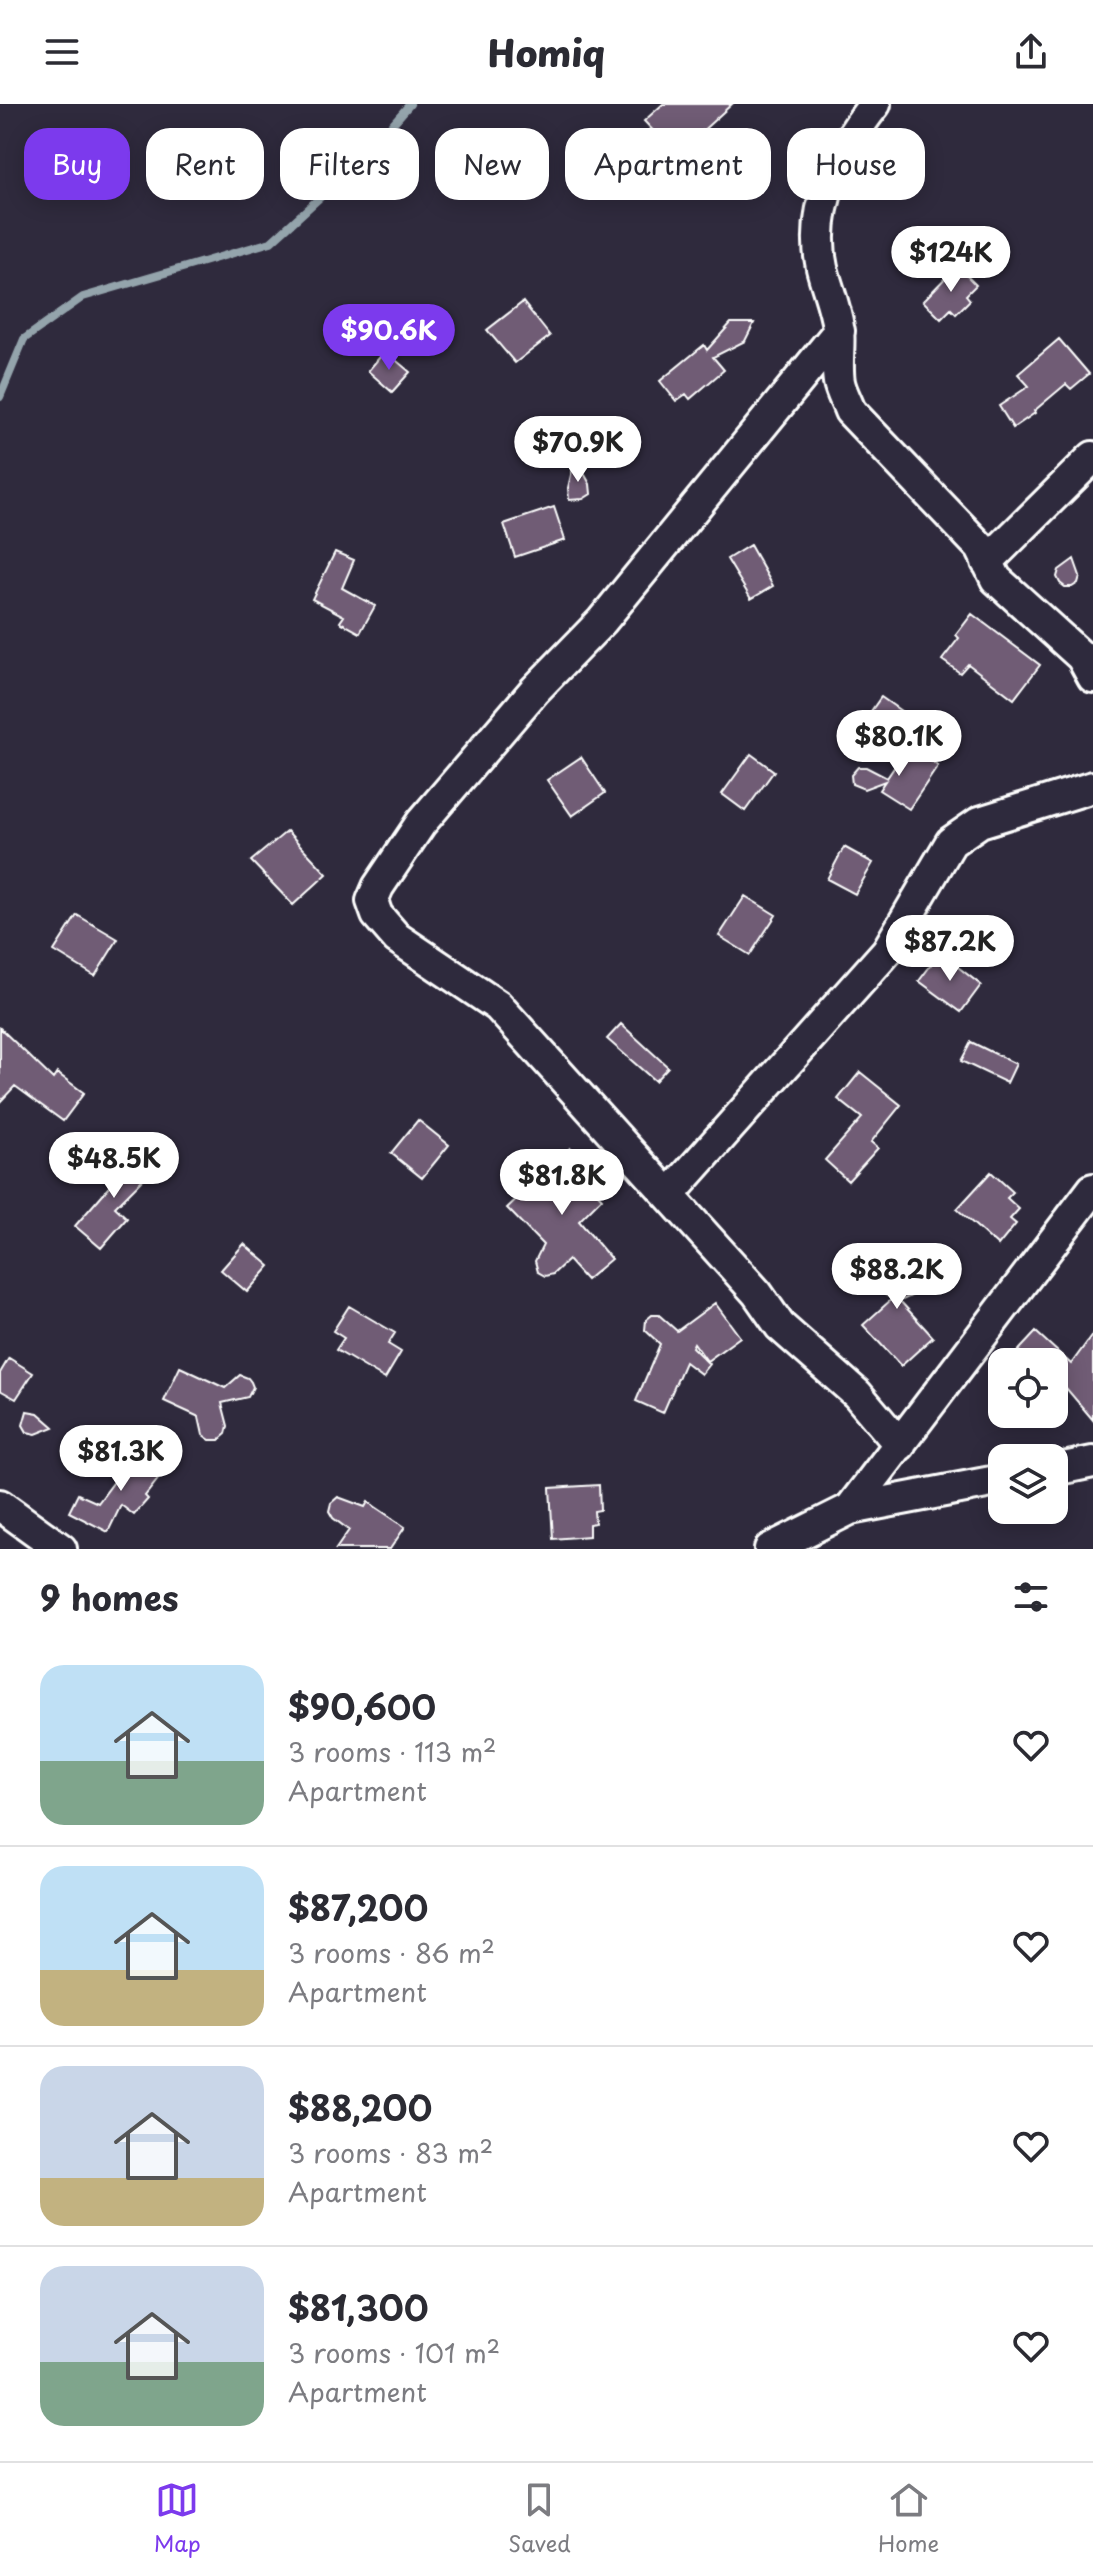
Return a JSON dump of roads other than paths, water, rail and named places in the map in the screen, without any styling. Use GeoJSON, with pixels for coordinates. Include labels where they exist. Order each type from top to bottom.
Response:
{"type":"FeatureCollection","features":[{"type":"Feature","properties":{"kind":"street"},"geometry":{"type":"LineString","coordinates":[[875,104],[831,176],[820,211],[822,267],[835,307],[839,331],[837,355],[840,384],[850,411],[981,548],[996,579],[1012,596],[1089,664]]}},
{"type":"Feature","properties":{"kind":"street"},"geometry":{"type":"LineString","coordinates":[[839,331],[602,621],[534,691],[421,823],[372,901],[377,915],[397,938],[498,1006],[757,1293],[780,1326],[857,1394],[900,1445]]}},
{"type":"Feature","properties":{"kind":"street"},"geometry":{"type":"LineString","coordinates":[[987,562],[1093,457]]}},
{"type":"Feature","properties":{"kind":"street"},"geometry":{"type":"LineString","coordinates":[[669,1195],[887,951],[951,842],[980,822],[1093,787]]}},
{"type":"Feature","properties":{"kind":"street"},"geometry":{"type":"LineString","coordinates":[[850,1509],[1093,1189]]}},
{"type":"Feature","properties":{"kind":"street"},"geometry":{"type":"LineString","coordinates":[[1068,1467],[1093,1462]]}},
{"type":"Feature","properties":{"kind":"street"},"geometry":{"type":"LineString","coordinates":[[770,1549],[850,1509],[988,1483]]}},
{"type":"Feature","properties":{"kind":"street"},"geometry":{"type":"LineString","coordinates":[[0,1505],[61,1549]]}},
{"type":"Feature","properties":{"kind":"waterway"},"geometry":{"type":"LineString","coordinates":[[0,397],[24,339],[83,297],[271,242],[360,161],[410,104]]}}]}
